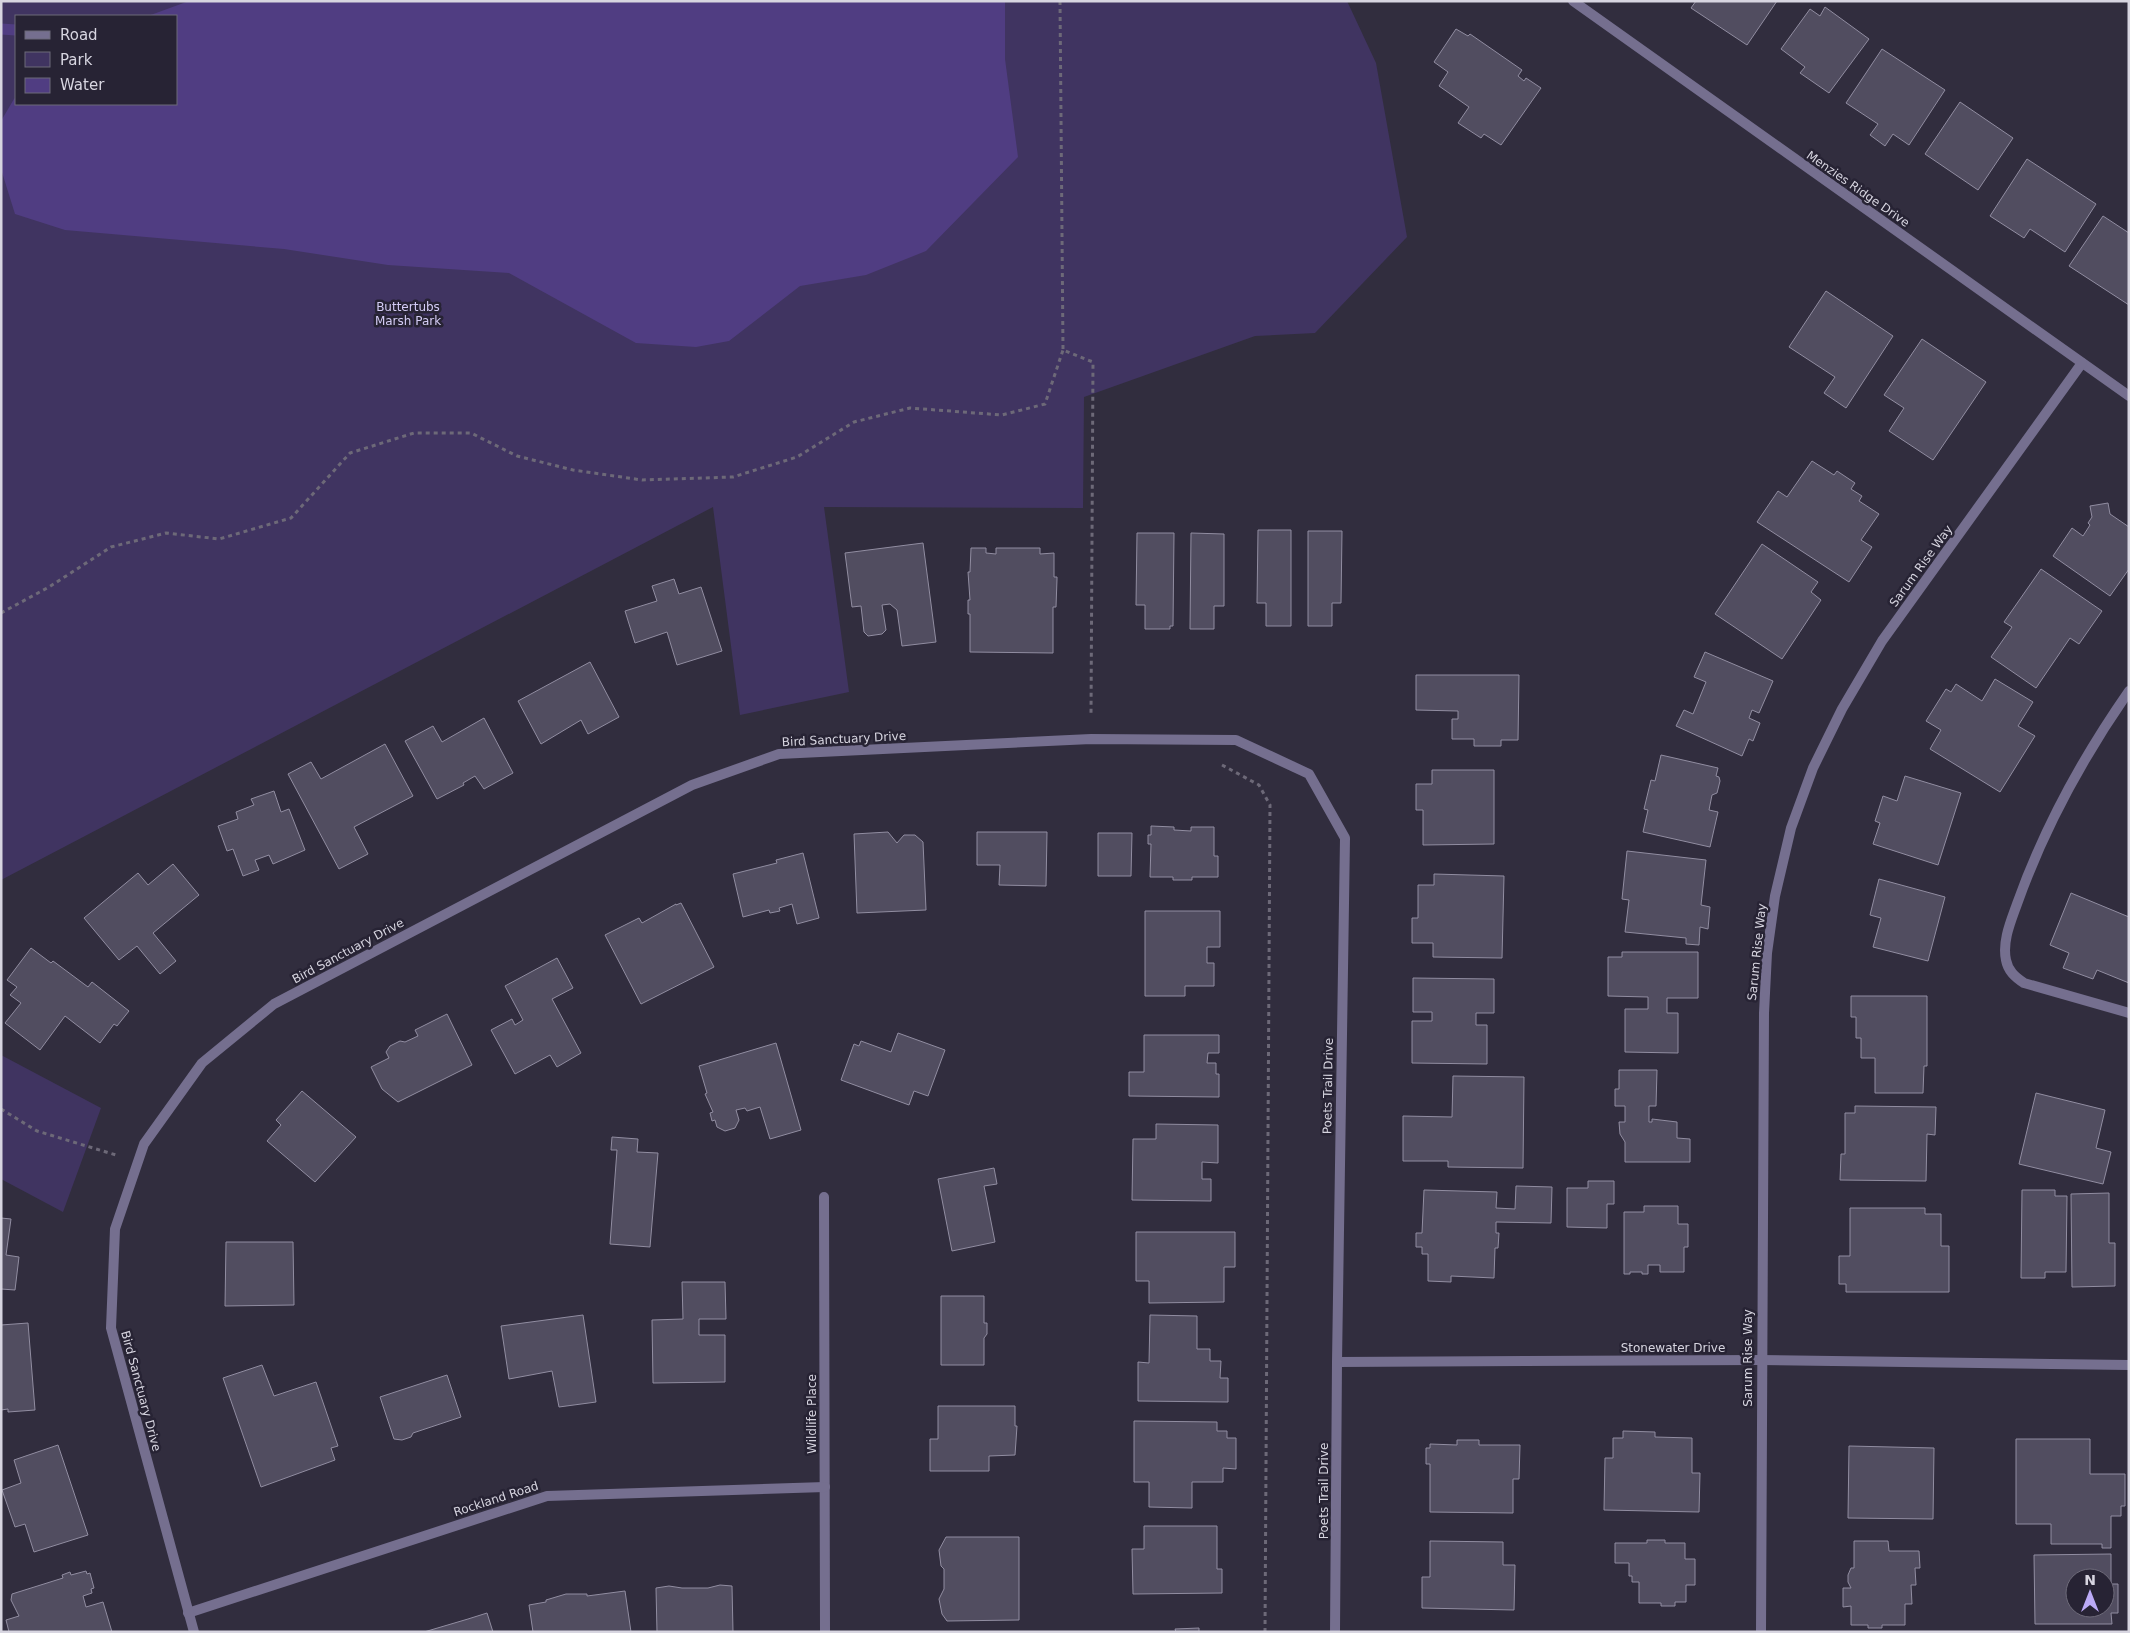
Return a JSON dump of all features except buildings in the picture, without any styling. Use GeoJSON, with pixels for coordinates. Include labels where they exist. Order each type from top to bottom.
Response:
{"type":"FeatureCollection","features":[{"type":"Feature","properties":{"kind":"street","name":"Menzies Ridge Drive"},"geometry":{"type":"LineString","coordinates":[[1573,1],[2129,396]]}},
{"type":"Feature","properties":{"kind":"street","name":"Sarum Rise Way"},"geometry":{"type":"LineString","coordinates":[[1760,1632],[1760,1360],[1764,1013],[1767,953],[1775,896],[1791,828],[1817,760],[1842,709],[1882,641],[2082,363]]}},
{"type":"Feature","properties":{"kind":"street"},"geometry":{"type":"LineString","coordinates":[[2129,691],[2088,751],[2056,812],[2030,868],[2008,930],[2005,946],[2006,960],[2012,974],[2024,983],[2129,1013]]}},
{"type":"Feature","properties":{"kind":"street","name":"Bird Sanctuary Drive"},"geometry":{"type":"LineString","coordinates":[[194,1632],[111,1328],[115,1230],[144,1144],[202,1063],[274,1004],[692,785],[779,754],[1091,739]]}},
{"type":"Feature","properties":{"kind":"street","name":"Poets Trail Drive"},"geometry":{"type":"LineString","coordinates":[[1091,739],[1236,740],[1309,774],[1345,838],[1335,1632]]}},
{"type":"Feature","properties":{"kind":"street","name":"Wildlife Place"},"geometry":{"type":"LineString","coordinates":[[824,1197],[825,1632]]}},
{"type":"Feature","properties":{"kind":"street","name":"Stonewater Drive"},"geometry":{"type":"LineString","coordinates":[[1337,1362],[1760,1360],[2129,1365]]}},
{"type":"Feature","properties":{"kind":"street","name":"Rockland Road"},"geometry":{"type":"LineString","coordinates":[[188,1613],[547,1496],[825,1487]]}},
{"type":"Feature","properties":{"kind":"path"},"geometry":{"type":"LineString","coordinates":[[1,613],[49,587],[111,547],[166,533],[219,539],[291,518],[350,453],[414,433],[471,433],[517,456],[573,470],[642,480],[734,476],[797,457],[854,422],[901,410],[910,408],[1002,415],[1045,404],[1063,350],[1060,1]]}},
{"type":"Feature","properties":{"kind":"path"},"geometry":{"type":"LineString","coordinates":[[1063,350],[1092,362],[1091,739]]}},
{"type":"Feature","properties":{"kind":"path"},"geometry":{"type":"LineString","coordinates":[[1212,765],[1222,765],[1259,785],[1270,805],[1265,1632]]}},
{"type":"Feature","properties":{"kind":"path"},"geometry":{"type":"LineString","coordinates":[[1,1109],[37,1131],[138,1162]]}},
{"type":"Feature","properties":{"kind":"green space","name":"Buttertubs Marsh Park"},"geometry":{"type":"Polygon","coordinates":[[[1,1],[1347,1],[1376,63],[1407,237],[1315,333],[1255,336],[1084,397],[1083,508],[824,507],[849,692],[740,715],[713,507],[1,880],[1,1]]]}},
{"type":"Feature","properties":{"kind":"green space"},"geometry":{"type":"Polygon","coordinates":[[[1,1055],[101,1108],[63,1212],[1,1179],[1,1055]]]}},
{"type":"Feature","properties":{"kind":"water"},"geometry":{"type":"Polygon","coordinates":[[[189,1],[1005,1],[1005,59],[1018,157],[926,251],[866,275],[800,286],[729,341],[696,347],[636,343],[509,273],[388,265],[284,249],[65,230],[15,214],[1,169],[1,121],[15,98],[15,105],[178,105],[178,15],[151,15],[189,1]]]}},
{"type":"Feature","properties":{"kind":"waterway"},"geometry":{"type":"LineString","coordinates":[[1,29],[15,30]]}}]}
